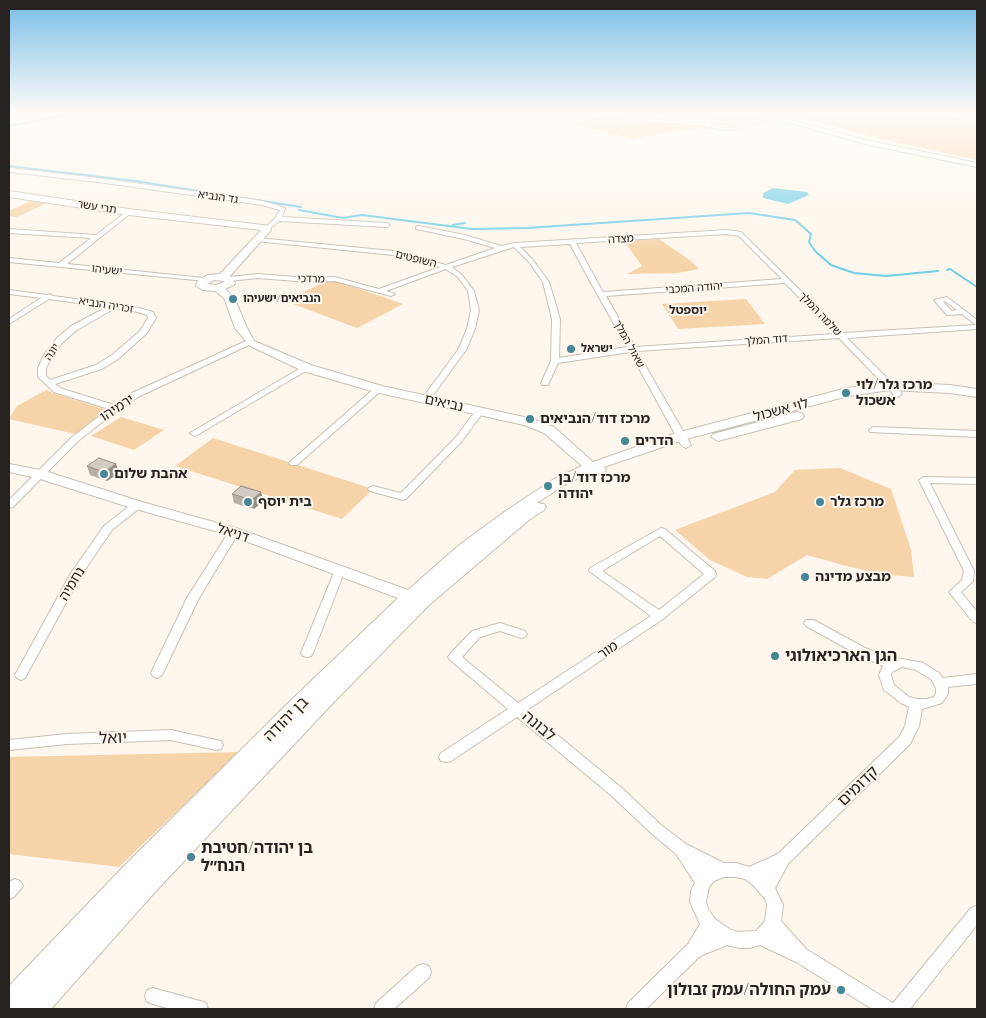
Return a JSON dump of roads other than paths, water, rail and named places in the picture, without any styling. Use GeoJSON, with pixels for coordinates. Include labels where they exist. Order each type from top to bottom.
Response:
{"type":"FeatureCollection","features":[{"type":"Feature","properties":{"kind":"street"},"geometry":{"type":"LineString","coordinates":[[964,162],[977,164]]}},
{"type":"Feature","properties":{"kind":"street","name":"גד הנביא"},"geometry":{"type":"LineString","coordinates":[[9,170],[98,180],[263,204],[283,209],[278,219]]}},
{"type":"Feature","properties":{"kind":"street","name":"תרי עשר"},"geometry":{"type":"LineString","coordinates":[[9,194],[129,212]]}},
{"type":"Feature","properties":{"kind":"street"},"geometry":{"type":"LineString","coordinates":[[129,212],[268,228]]}},
{"type":"Feature","properties":{"kind":"street","name":"תרי עשר"},"geometry":{"type":"LineString","coordinates":[[61,265],[129,212]]}},
{"type":"Feature","properties":{"kind":"street"},"geometry":{"type":"LineString","coordinates":[[226,278],[228,285],[218,288],[202,286],[204,280],[226,278],[268,228],[278,219],[387,225]]}},
{"type":"Feature","properties":{"kind":"street"},"geometry":{"type":"LineString","coordinates":[[418,228],[464,237],[501,248]]}},
{"type":"Feature","properties":{"kind":"street"},"geometry":{"type":"LineString","coordinates":[[9,230],[97,237]]}},
{"type":"Feature","properties":{"kind":"street","name":"מצדה"},"geometry":{"type":"LineString","coordinates":[[501,248],[726,232],[741,234]]}},
{"type":"Feature","properties":{"kind":"street","name":"שלמה המלך"},"geometry":{"type":"LineString","coordinates":[[741,234],[894,390]]}},
{"type":"Feature","properties":{"kind":"street","name":"השופטים"},"geometry":{"type":"LineString","coordinates":[[258,240],[393,253],[447,267],[460,276],[471,291],[475,310],[471,329],[462,350],[425,400]]}},
{"type":"Feature","properties":{"kind":"street","name":"שאול המלך"},"geometry":{"type":"LineString","coordinates":[[572,242],[684,441]]}},
{"type":"Feature","properties":{"kind":"street"},"geometry":{"type":"LineString","coordinates":[[515,246],[531,261],[546,282],[556,320],[555,361],[545,383]]}},
{"type":"Feature","properties":{"kind":"street"},"geometry":{"type":"LineString","coordinates":[[381,290],[501,248]]}},
{"type":"Feature","properties":{"kind":"street","name":"ישעיהו"},"geometry":{"type":"LineString","coordinates":[[9,260],[204,280]]}},
{"type":"Feature","properties":{"kind":"street","name":"מרדכי"},"geometry":{"type":"LineString","coordinates":[[226,278],[258,276],[309,280],[334,279],[392,294]]}},
{"type":"Feature","properties":{"kind":"street","name":"יהודה המכבי"},"geometry":{"type":"LineString","coordinates":[[600,294],[788,282]]}},
{"type":"Feature","properties":{"kind":"street"},"geometry":{"type":"LineString","coordinates":[[218,288],[229,297],[241,328],[254,341]]}},
{"type":"Feature","properties":{"kind":"street","name":"זכריה הנביא"},"geometry":{"type":"LineString","coordinates":[[9,292],[114,306],[146,312],[152,318],[143,332],[126,349],[99,367],[48,383]]}},
{"type":"Feature","properties":{"kind":"street"},"geometry":{"type":"LineString","coordinates":[[9,322],[50,296]]}},
{"type":"Feature","properties":{"kind":"street","name":"יונה"},"geometry":{"type":"LineString","coordinates":[[48,383],[42,378],[42,368],[48,355],[60,340],[74,328],[114,306]]}},
{"type":"Feature","properties":{"kind":"street","name":"דוד המלך"},"geometry":{"type":"LineString","coordinates":[[962,312],[977,325]]}},
{"type":"Feature","properties":{"kind":"street","name":"דוד המלך"},"geometry":{"type":"LineString","coordinates":[[555,361],[632,349],[977,325]]}},
{"type":"Feature","properties":{"kind":"street","name":"נביאים"},"geometry":{"type":"LineString","coordinates":[[254,341],[274,353],[307,368],[379,389],[528,422],[549,430],[596,469]]}},
{"type":"Feature","properties":{"kind":"street","name":"ירמיהו"},"geometry":{"type":"LineString","coordinates":[[9,505],[80,434],[115,408],[135,395],[254,341]]}},
{"type":"Feature","properties":{"kind":"street"},"geometry":{"type":"LineString","coordinates":[[194,433],[307,368]]}},
{"type":"Feature","properties":{"kind":"street"},"geometry":{"type":"LineString","coordinates":[[48,383],[57,390],[115,408]]}},
{"type":"Feature","properties":{"kind":"street"},"geometry":{"type":"LineString","coordinates":[[294,463],[379,389]]}},
{"type":"Feature","properties":{"kind":"street","name":"לוי אשכול"},"geometry":{"type":"LineString","coordinates":[[596,469],[684,441],[894,390],[977,396]]}},
{"type":"Feature","properties":{"kind":"street"},"geometry":{"type":"LineString","coordinates":[[373,489],[403,497],[459,439],[480,411]]}},
{"type":"Feature","properties":{"kind":"street"},"geometry":{"type":"LineString","coordinates":[[873,430],[977,434]]}},
{"type":"Feature","properties":{"kind":"street"},"geometry":{"type":"LineString","coordinates":[[9,468],[40,474]]}},
{"type":"Feature","properties":{"kind":"street","name":"בן יהודה"},"geometry":{"type":"LineString","coordinates":[[9,1004],[132,873],[291,712],[417,599],[524,517],[596,469]]}},
{"type":"Feature","properties":{"kind":"street","name":"דניאל"},"geometry":{"type":"LineString","coordinates":[[40,474],[138,505],[234,532],[417,599]]}},
{"type":"Feature","properties":{"kind":"street"},"geometry":{"type":"LineString","coordinates":[[977,481],[924,480],[970,571],[967,581],[955,592],[977,618]]}},
{"type":"Feature","properties":{"kind":"street","name":"נחמיה"},"geometry":{"type":"LineString","coordinates":[[21,675],[75,576],[108,528],[138,505]]}},
{"type":"Feature","properties":{"kind":"street","name":"מור"},"geometry":{"type":"LineString","coordinates":[[446,757],[658,616],[711,574],[661,531],[594,571],[658,616]]}},
{"type":"Feature","properties":{"kind":"street"},"geometry":{"type":"LineString","coordinates":[[157,673],[193,598],[234,532]]}},
{"type":"Feature","properties":{"kind":"street"},"geometry":{"type":"LineString","coordinates":[[307,653],[340,570]]}},
{"type":"Feature","properties":{"kind":"street","name":"בן יהודה"},"geometry":{"type":"LineString","coordinates":[[34,1009],[148,884],[327,697],[417,599]]}},
{"type":"Feature","properties":{"kind":"street"},"geometry":{"type":"LineString","coordinates":[[810,623],[859,650],[893,665]]}},
{"type":"Feature","properties":{"kind":"street","name":"לבונה"},"geometry":{"type":"LineString","coordinates":[[521,634],[500,627],[476,634],[454,657],[519,709],[681,849],[723,870]]}},
{"type":"Feature","properties":{"kind":"street"},"geometry":{"type":"LineString","coordinates":[[902,663],[919,666],[935,676],[940,683],[942,694],[938,700],[926,704],[916,704],[905,700],[888,687],[885,675],[887,669],[902,663]]}},
{"type":"Feature","properties":{"kind":"street"},"geometry":{"type":"LineString","coordinates":[[940,683],[977,679]]}},
{"type":"Feature","properties":{"kind":"street","name":"קדומים"},"geometry":{"type":"LineString","coordinates":[[767,888],[783,859],[905,740],[912,726],[916,704]]}},
{"type":"Feature","properties":{"kind":"street","name":"יואל"},"geometry":{"type":"LineString","coordinates":[[9,745],[67,739],[171,735],[216,745]]}},
{"type":"Feature","properties":{"kind":"street","name":"לבונה"},"geometry":{"type":"LineString","coordinates":[[681,849],[703,882]]}},
{"type":"Feature","properties":{"kind":"street","name":"קדומים"},"geometry":{"type":"LineString","coordinates":[[749,874],[783,859]]}},
{"type":"Feature","properties":{"kind":"street"},"geometry":{"type":"LineString","coordinates":[[723,870],[736,870],[749,874],[767,888],[775,905],[773,923],[768,931],[760,937],[750,940],[739,940],[727,936],[709,924],[698,902],[699,891],[708,876],[723,870]]}},
{"type":"Feature","properties":{"kind":"street"},"geometry":{"type":"LineString","coordinates":[[899,1009],[977,913]]}},
{"type":"Feature","properties":{"kind":"street"},"geometry":{"type":"LineString","coordinates":[[773,923],[802,956]]}},
{"type":"Feature","properties":{"kind":"street"},"geometry":{"type":"LineString","coordinates":[[634,1009],[694,950],[709,924]]}},
{"type":"Feature","properties":{"kind":"street"},"geometry":{"type":"LineString","coordinates":[[694,950],[727,936]]}},
{"type":"Feature","properties":{"kind":"street"},"geometry":{"type":"LineString","coordinates":[[760,937],[802,956],[887,1009]]}},
{"type":"Feature","properties":{"kind":"street"},"geometry":{"type":"LineString","coordinates":[[382,1009],[423,972]]}},
{"type":"Feature","properties":{"kind":"street"},"geometry":{"type":"LineString","coordinates":[[153,996],[200,1009]]}},
{"type":"Feature","properties":{"kind":"water"},"geometry":{"type":"Polygon","coordinates":[[[773,188],[807,192],[809,195],[788,204],[763,198],[763,193],[773,188]]]}},
{"type":"Feature","properties":{"kind":"waterway"},"geometry":{"type":"LineString","coordinates":[[9,166],[135,181],[301,207]]}},
{"type":"Feature","properties":{"kind":"waterway"},"geometry":{"type":"LineString","coordinates":[[299,210],[343,218],[362,215],[472,229],[527,228],[749,213],[795,220],[811,234],[809,242],[815,251],[831,265],[854,273],[886,276],[938,271]]}},
{"type":"Feature","properties":{"kind":"waterway"},"geometry":{"type":"LineString","coordinates":[[453,225],[465,223]]}},
{"type":"Feature","properties":{"kind":"waterway"},"geometry":{"type":"LineString","coordinates":[[947,270],[950,269],[977,287]]}},
{"type":"Feature","properties":{"kind":"place","name":"הנביאים/ישעיהו"},"geometry":{"type":"Point","coordinates":[233,299]}},
{"type":"Feature","properties":{"kind":"place","name":"ישראל"},"geometry":{"type":"Point","coordinates":[571,349]}},
{"type":"Feature","properties":{"kind":"place","name":"מרכז גלר/לוי אשכול"},"geometry":{"type":"Point","coordinates":[846,393]}},
{"type":"Feature","properties":{"kind":"place","name":"מרכז דוד/הנביאים"},"geometry":{"type":"Point","coordinates":[530,419]}},
{"type":"Feature","properties":{"kind":"place","name":"הדרים"},"geometry":{"type":"Point","coordinates":[625,441]}},
{"type":"Feature","properties":{"kind":"place","name":"אהבת שלום"},"geometry":{"type":"Point","coordinates":[104,474]}},
{"type":"Feature","properties":{"kind":"place","name":"מרכז דוד/בן יהודה"},"geometry":{"type":"Point","coordinates":[548,486]}},
{"type":"Feature","properties":{"kind":"place","name":"בית יוסף"},"geometry":{"type":"Point","coordinates":[248,502]}},
{"type":"Feature","properties":{"kind":"place","name":"מרכז גלר"},"geometry":{"type":"Point","coordinates":[820,502]}},
{"type":"Feature","properties":{"kind":"place","name":"מבצע מדינה"},"geometry":{"type":"Point","coordinates":[805,577]}},
{"type":"Feature","properties":{"kind":"place","name":"הגן הארכיאולוגי"},"geometry":{"type":"Point","coordinates":[775,656]}},
{"type":"Feature","properties":{"kind":"place","name":"בן יהודה/חטיבת הנח״ל"},"geometry":{"type":"Point","coordinates":[191,857]}},
{"type":"Feature","properties":{"kind":"place","name":"עמק החולה/עמק זבולון"},"geometry":{"type":"Point","coordinates":[841,990]}},
{"type":"Feature","properties":{"kind":"district","name":"יוספטל"},"geometry":{"type":"Point","coordinates":[688,310]}}]}
